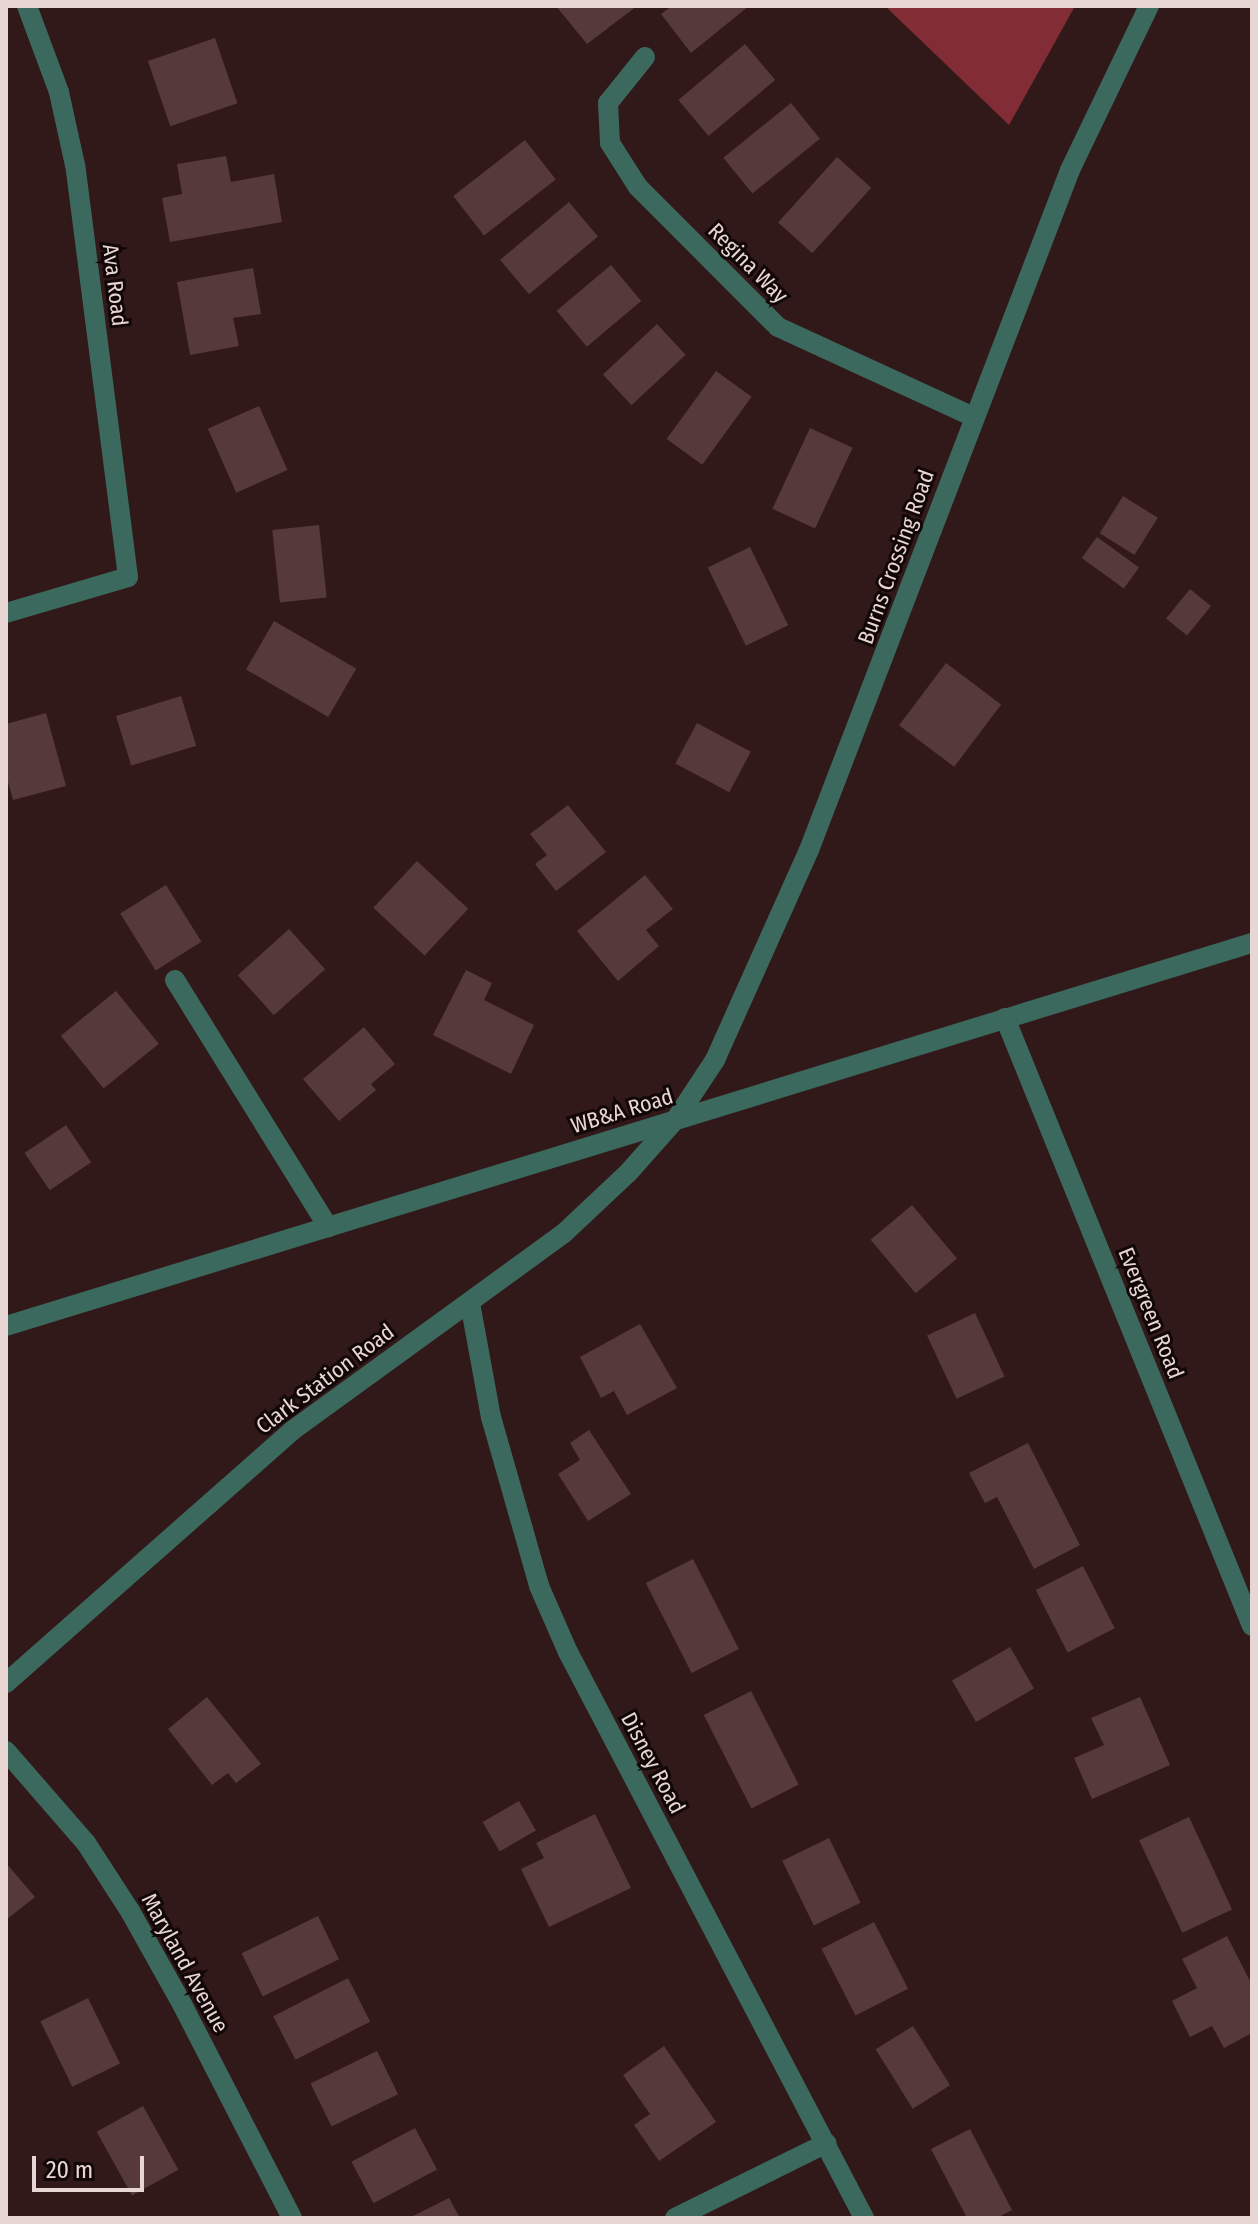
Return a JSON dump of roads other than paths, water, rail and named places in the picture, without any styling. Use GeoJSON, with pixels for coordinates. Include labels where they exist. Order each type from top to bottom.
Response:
{"type":"FeatureCollection","features":[{"type":"Feature","properties":{"kind":"street","name":"Ava Road"},"geometry":{"type":"LineString","coordinates":[[6,613],[128,577],[75,165],[59,92],[27,6]]}},
{"type":"Feature","properties":{"kind":"street","name":"Burns Crossing Road"},"geometry":{"type":"LineString","coordinates":[[676,1119],[715,1060],[809,850],[1070,170],[1149,6]]}},
{"type":"Feature","properties":{"kind":"street","name":"Regina Way"},"geometry":{"type":"LineString","coordinates":[[645,57],[608,103],[610,143],[638,187],[778,327],[974,417]]}},
{"type":"Feature","properties":{"kind":"street","name":"WB&A Road"},"geometry":{"type":"LineString","coordinates":[[6,1326],[1252,943]]}},
{"type":"Feature","properties":{"kind":"street"},"geometry":{"type":"LineString","coordinates":[[175,980],[328,1227]]}},
{"type":"Feature","properties":{"kind":"street","name":"Evergreen Road"},"geometry":{"type":"LineString","coordinates":[[1005,1018],[1252,1626]]}},
{"type":"Feature","properties":{"kind":"street","name":"Clark Station Road"},"geometry":{"type":"LineString","coordinates":[[6,1683],[293,1430],[470,1303],[585,1214],[628,1173],[676,1119]]}},
{"type":"Feature","properties":{"kind":"street","name":"Disney Road"},"geometry":{"type":"LineString","coordinates":[[470,1303],[491,1417],[545,1599],[568,1652],[864,2218]]}},
{"type":"Feature","properties":{"kind":"street","name":"Maryland Avenue"},"geometry":{"type":"LineString","coordinates":[[6,1751],[86,1843],[130,1911],[183,2006],[292,2218]]}},
{"type":"Feature","properties":{"kind":"street"},"geometry":{"type":"LineString","coordinates":[[675,2218],[827,2143]]}}]}
